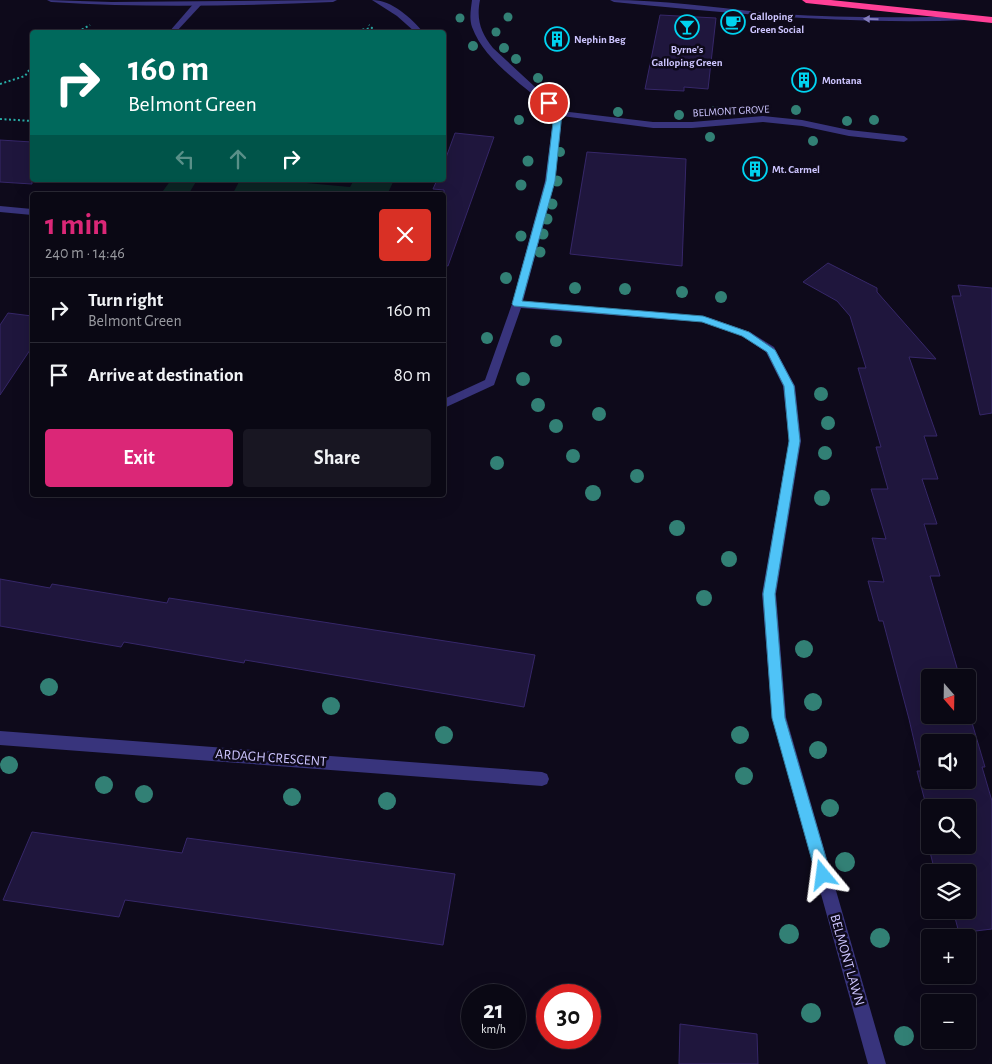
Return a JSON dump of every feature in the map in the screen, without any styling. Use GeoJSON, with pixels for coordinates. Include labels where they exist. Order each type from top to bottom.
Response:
{"type":"FeatureCollection","features":[{"type":"Feature","properties":{"kind":"highway"},"geometry":{"type":"LineString","coordinates":[[806,0],[992,20]]}},
{"type":"Feature","properties":{"kind":"street"},"geometry":{"type":"LineString","coordinates":[[51,0],[112,4],[198,4],[333,0]]}},
{"type":"Feature","properties":{"kind":"street"},"geometry":{"type":"LineString","coordinates":[[376,0],[400,14],[417,30]]}},
{"type":"Feature","properties":{"kind":"street"},"geometry":{"type":"LineString","coordinates":[[446,403],[490,382],[517,304],[550,181],[558,113],[494,54],[485,42],[476,26],[473,10],[476,0]]}},
{"type":"Feature","properties":{"kind":"street"},"geometry":{"type":"LineString","coordinates":[[614,0],[782,16],[920,20],[975,18]]}},
{"type":"Feature","properties":{"kind":"street"},"geometry":{"type":"LineString","coordinates":[[174,30],[198,4]]}},
{"type":"Feature","properties":{"kind":"street","name":"BELMONT GROVE"},"geometry":{"type":"LineString","coordinates":[[558,113],[653,125],[692,125],[763,119],[802,122],[848,133],[904,139]]}},
{"type":"Feature","properties":{"kind":"street"},"geometry":{"type":"LineString","coordinates":[[0,209],[30,212]]}},
{"type":"Feature","properties":{"kind":"street","name":"BELMONT LAWN"},"geometry":{"type":"LineString","coordinates":[[517,304],[703,319],[746,334],[770,350],[789,386],[795,441],[769,594],[779,718],[877,1064]]}},
{"type":"Feature","properties":{"kind":"street","name":"ARDAGH CRESCENT"},"geometry":{"type":"LineString","coordinates":[[0,738],[542,779]]}},
{"type":"Feature","properties":{"kind":"path"},"geometry":{"type":"LineString","coordinates":[[360,30],[372,28],[367,22]]}},
{"type":"Feature","properties":{"kind":"path"},"geometry":{"type":"LineString","coordinates":[[0,84],[25,76],[30,69]]}},
{"type":"Feature","properties":{"kind":"path"},"geometry":{"type":"LineString","coordinates":[[0,119],[30,122]]}},
{"type":"Feature","properties":{"kind":"green space"},"geometry":{"type":"Polygon","coordinates":[[[170,182],[196,182],[190,192],[162,192],[170,182]]]}},
{"type":"Feature","properties":{"kind":"green space"},"geometry":{"type":"Polygon","coordinates":[[[239,182],[296,182],[350,187],[353,182],[393,182],[388,192],[234,192],[239,182]]]}},
{"type":"Feature","properties":{"kind":"building"},"geometry":{"type":"Polygon","coordinates":[[[660,15],[716,18],[708,89],[684,87],[684,91],[645,89],[660,15]]]}},
{"type":"Feature","properties":{"kind":"building"},"geometry":{"type":"Polygon","coordinates":[[[455,133],[494,137],[448,266],[446,266],[446,192],[433,189],[436,182],[446,182],[446,158],[455,133]]]}},
{"type":"Feature","properties":{"kind":"building"},"geometry":{"type":"Polygon","coordinates":[[[0,140],[30,142],[30,182],[32,184],[0,182],[0,140]]]}},
{"type":"Feature","properties":{"kind":"building"},"geometry":{"type":"Polygon","coordinates":[[[587,152],[686,159],[682,266],[570,254],[587,152]]]}},
{"type":"Feature","properties":{"kind":"building"},"geometry":{"type":"Polygon","coordinates":[[[828,263],[877,288],[877,292],[936,359],[909,357],[937,436],[924,436],[938,479],[922,479],[937,524],[924,524],[940,576],[930,576],[957,669],[921,669],[921,724],[972,724],[975,734],[921,734],[921,771],[883,621],[879,621],[868,581],[884,582],[872,538],[886,539],[871,489],[888,489],[876,447],[881,447],[858,368],[866,368],[850,316],[837,301],[803,282],[828,263]]]}},
{"type":"Feature","properties":{"kind":"building"},"geometry":{"type":"Polygon","coordinates":[[[958,285],[992,288],[992,413],[980,415],[952,296],[961,296],[958,285]]]}},
{"type":"Feature","properties":{"kind":"building"},"geometry":{"type":"Polygon","coordinates":[[[8,313],[30,316],[30,350],[0,395],[0,325],[8,313]]]}},
{"type":"Feature","properties":{"kind":"building"},"geometry":{"type":"Polygon","coordinates":[[[0,579],[50,588],[52,584],[167,603],[169,598],[535,655],[524,707],[245,660],[244,663],[124,642],[121,647],[0,626],[0,579]]]}},
{"type":"Feature","properties":{"kind":"building"},"geometry":{"type":"Polygon","coordinates":[[[976,736],[985,767],[982,767],[992,801],[992,929],[976,931],[976,929],[958,929],[955,919],[976,919],[976,864],[933,864],[930,854],[976,854],[976,799],[924,799],[922,789],[976,789],[976,736]]]}},
{"type":"Feature","properties":{"kind":"building"},"geometry":{"type":"Polygon","coordinates":[[[917,771],[921,771],[921,786],[917,771]]]}},
{"type":"Feature","properties":{"kind":"building"},"geometry":{"type":"Polygon","coordinates":[[[32,832],[182,853],[187,838],[455,874],[443,945],[125,900],[119,917],[3,900],[32,832]]]}},
{"type":"Feature","properties":{"kind":"building"},"geometry":{"type":"Polygon","coordinates":[[[680,1024],[757,1034],[758,1064],[679,1064],[680,1024]]]}},
{"type":"Feature","properties":{"kind":"place","name":"Galloping Green Social"},"geometry":{"type":"Point","coordinates":[733,22]}},
{"type":"Feature","properties":{"kind":"place","name":"Byrne's Galloping Green"},"geometry":{"type":"Point","coordinates":[687,27]}},
{"type":"Feature","properties":{"kind":"place","name":"Nephin Beg"},"geometry":{"type":"Point","coordinates":[557,39]}},
{"type":"Feature","properties":{"kind":"place","name":"Montana"},"geometry":{"type":"Point","coordinates":[804,80]}},
{"type":"Feature","properties":{"kind":"place","name":"Mt. Carmel"},"geometry":{"type":"Point","coordinates":[755,169]}},
{"type":"Feature","properties":{"kind":"route"},"geometry":{"type":"LineString","coordinates":[[549,103],[558,113],[550,181],[517,304],[703,319],[746,334],[770,350],[789,386],[795,441],[769,594],[779,718],[823,875]]}}]}
